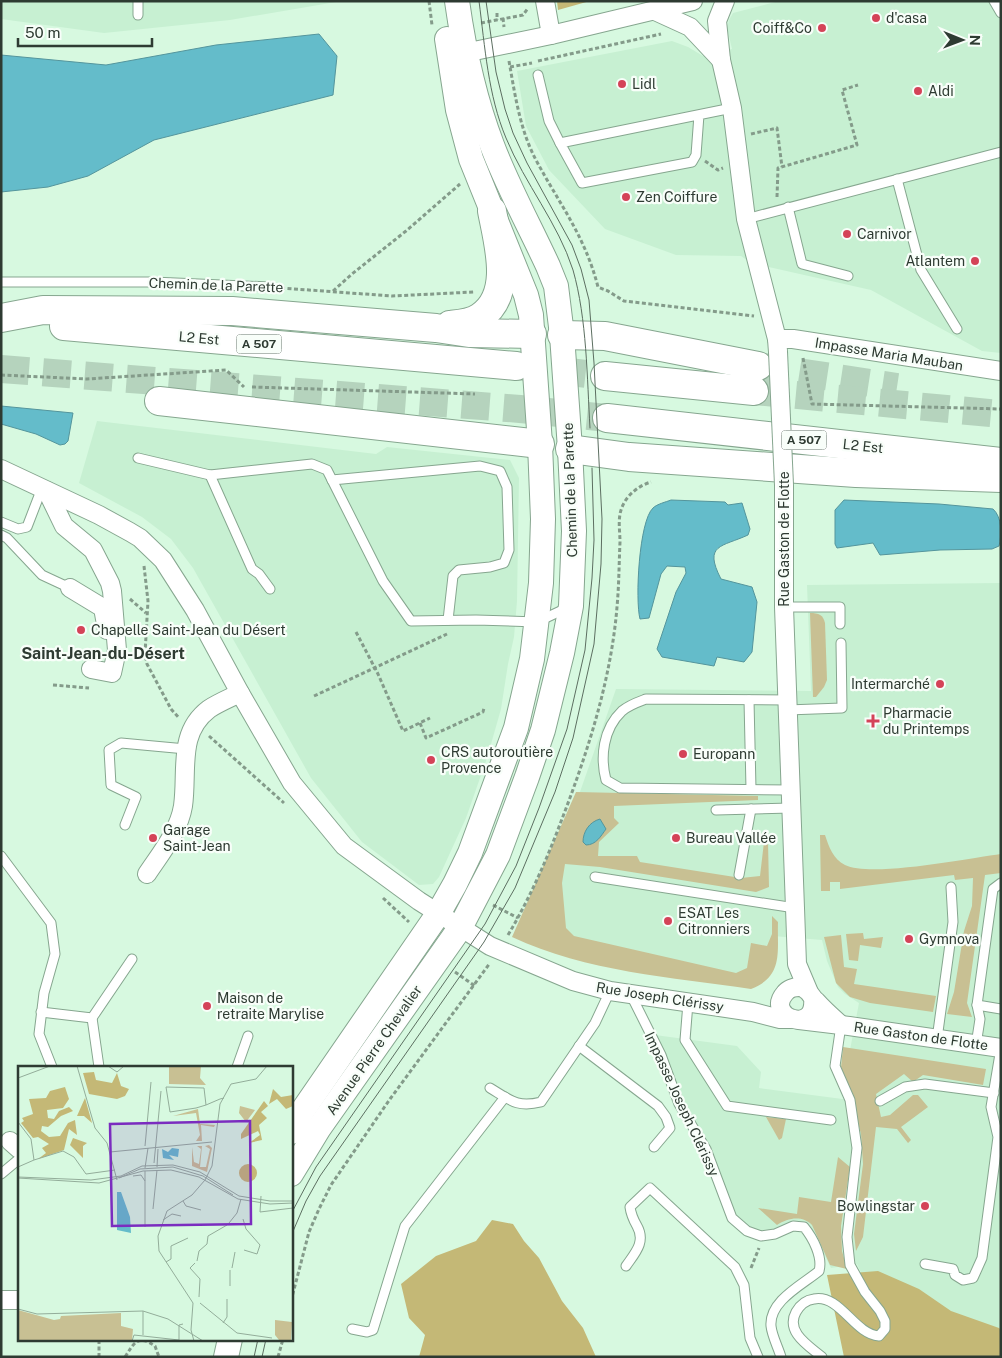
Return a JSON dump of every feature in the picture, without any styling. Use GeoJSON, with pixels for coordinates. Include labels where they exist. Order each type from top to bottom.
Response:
{"type":"FeatureCollection","features":[{"type":"Feature","properties":{"kind":"highway"},"geometry":{"type":"LineString","coordinates":[[436,328],[479,318],[489,310],[498,294],[501,257],[492,211]]}},
{"type":"Feature","properties":{"kind":"highway"},"geometry":{"type":"LineString","coordinates":[[1,319],[44,310],[232,311],[436,328],[469,333],[532,334]]}},
{"type":"Feature","properties":{"kind":"highway","name":"L2 Est"},"geometry":{"type":"LineString","coordinates":[[1,319],[516,366]]}},
{"type":"Feature","properties":{"kind":"highway"},"geometry":{"type":"LineString","coordinates":[[562,335],[605,336],[767,362]]}},
{"type":"Feature","properties":{"kind":"highway"},"geometry":{"type":"LineString","coordinates":[[605,376],[767,362]]}},
{"type":"Feature","properties":{"kind":"highway"},"geometry":{"type":"LineString","coordinates":[[158,401],[540,444]]}},
{"type":"Feature","properties":{"kind":"highway","name":"L2 Est"},"geometry":{"type":"LineString","coordinates":[[607,418],[1001,462]]}},
{"type":"Feature","properties":{"kind":"highway"},"geometry":{"type":"LineString","coordinates":[[570,449],[629,457],[856,473],[1001,478]]}},
{"type":"Feature","properties":{"kind":"street"},"geometry":{"type":"LineString","coordinates":[[442,1],[457,54]]}},
{"type":"Feature","properties":{"kind":"street"},"geometry":{"type":"LineString","coordinates":[[457,1],[457,54]]}},
{"type":"Feature","properties":{"kind":"street"},"geometry":{"type":"LineString","coordinates":[[545,1],[551,35]]}},
{"type":"Feature","properties":{"kind":"street"},"geometry":{"type":"LineString","coordinates":[[457,54],[551,35],[693,1]]}},
{"type":"Feature","properties":{"kind":"street","name":"Rue Gaston de Flotte"},"geometry":{"type":"LineString","coordinates":[[725,1],[717,21],[721,60],[732,108],[784,485],[784,607],[798,964],[811,994],[826,1012],[841,1025]]}},
{"type":"Feature","properties":{"kind":"street"},"geometry":{"type":"LineString","coordinates":[[655,11],[690,27],[721,60]]}},
{"type":"Feature","properties":{"kind":"street","name":"Chemin de la Parette"},"geometry":{"type":"LineString","coordinates":[[438,914],[470,853],[516,728],[532,659],[537,622],[541,583],[543,528],[540,444],[531,315],[526,295],[476,171],[458,110],[457,54]]}},
{"type":"Feature","properties":{"kind":"street","name":"Chemin de la Parette"},"geometry":{"type":"LineString","coordinates":[[457,54],[473,88],[492,146],[556,286],[562,335],[574,531],[571,606],[543,730],[498,854],[460,928]]}},
{"type":"Feature","properties":{"kind":"street"},"geometry":{"type":"LineString","coordinates":[[532,334],[562,335]]}},
{"type":"Feature","properties":{"kind":"street","name":"Impasse Maria Mauban"},"geometry":{"type":"LineString","coordinates":[[767,362],[793,340],[1001,371]]}},
{"type":"Feature","properties":{"kind":"street"},"geometry":{"type":"LineString","coordinates":[[540,444],[570,449]]}},
{"type":"Feature","properties":{"kind":"street"},"geometry":{"type":"LineString","coordinates":[[1,469],[99,515],[140,538],[163,560],[195,610],[292,783],[344,846],[460,928]]}},
{"type":"Feature","properties":{"kind":"street"},"geometry":{"type":"LineString","coordinates":[[45,490],[64,526],[93,550],[110,583],[117,650],[112,673],[91,669]]}},
{"type":"Feature","properties":{"kind":"street"},"geometry":{"type":"LineString","coordinates":[[70,588],[103,608],[108,638],[117,650]]}},
{"type":"Feature","properties":{"kind":"street"},"geometry":{"type":"LineString","coordinates":[[147,874],[172,836],[183,807],[186,749],[192,729],[199,718],[210,708],[240,693]]}},
{"type":"Feature","properties":{"kind":"street","name":"Avenue Pierre Chevalier"},"geometry":{"type":"LineString","coordinates":[[292,1130],[301,1114],[438,914]]}},
{"type":"Feature","properties":{"kind":"street","name":"Rue Joseph Clérissy"},"geometry":{"type":"LineString","coordinates":[[460,928],[503,952],[573,981],[610,991],[795,1020]]}},
{"type":"Feature","properties":{"kind":"street","name":"Avenue Pierre Chevalier"},"geometry":{"type":"LineString","coordinates":[[292,1172],[319,1128],[460,928]]}},
{"type":"Feature","properties":{"kind":"street","name":"Rue Gaston de Flotte"},"geometry":{"type":"LineString","coordinates":[[784,994],[798,964]]}},
{"type":"Feature","properties":{"kind":"street"},"geometry":{"type":"LineString","coordinates":[[753,1012],[794,987],[801,987],[811,994],[814,1006],[811,1013],[806,1018],[795,1020],[786,1016],[780,1004],[784,994]]}},
{"type":"Feature","properties":{"kind":"street","name":"Rue Gaston de Flotte"},"geometry":{"type":"LineString","coordinates":[[795,1020],[1001,1048]]}},
{"type":"Feature","properties":{"kind":"street"},"geometry":{"type":"LineString","coordinates":[[1,1300],[18,1300]]}},
{"type":"Feature","properties":{"kind":"street"},"geometry":{"type":"LineString","coordinates":[[226,1357],[230,1340]]}},
{"type":"Feature","properties":{"kind":"lane"},"geometry":{"type":"LineString","coordinates":[[138,1],[138,15]]}},
{"type":"Feature","properties":{"kind":"lane"},"geometry":{"type":"LineString","coordinates":[[994,1],[1001,13]]}},
{"type":"Feature","properties":{"kind":"lane"},"geometry":{"type":"LineString","coordinates":[[538,76],[548,121],[582,183],[692,162],[696,155],[699,115]]}},
{"type":"Feature","properties":{"kind":"lane"},"geometry":{"type":"LineString","coordinates":[[560,143],[732,108]]}},
{"type":"Feature","properties":{"kind":"lane"},"geometry":{"type":"LineString","coordinates":[[746,219],[1001,152]]}},
{"type":"Feature","properties":{"kind":"lane"},"geometry":{"type":"LineString","coordinates":[[897,179],[921,270],[957,329]]}},
{"type":"Feature","properties":{"kind":"lane"},"geometry":{"type":"LineString","coordinates":[[788,207],[802,264],[848,276]]}},
{"type":"Feature","properties":{"kind":"lane","name":"Chemin de la Parette"},"geometry":{"type":"LineString","coordinates":[[1,282],[153,282],[269,287]]}},
{"type":"Feature","properties":{"kind":"lane"},"geometry":{"type":"LineString","coordinates":[[138,458],[210,475],[312,464],[327,470],[383,581],[411,621],[537,622],[571,606]]}},
{"type":"Feature","properties":{"kind":"lane"},"geometry":{"type":"LineString","coordinates":[[332,480],[480,466],[500,471],[507,487],[509,550],[504,563],[490,567],[459,570],[453,576],[448,620]]}},
{"type":"Feature","properties":{"kind":"lane"},"geometry":{"type":"LineString","coordinates":[[210,475],[252,569],[259,574],[270,589]]}},
{"type":"Feature","properties":{"kind":"lane"},"geometry":{"type":"LineString","coordinates":[[1,522],[18,529],[27,527],[45,490]]}},
{"type":"Feature","properties":{"kind":"lane"},"geometry":{"type":"LineString","coordinates":[[1,546],[4,536],[42,575],[70,588]]}},
{"type":"Feature","properties":{"kind":"lane"},"geometry":{"type":"LineString","coordinates":[[784,607],[840,608],[840,624]]}},
{"type":"Feature","properties":{"kind":"lane"},"geometry":{"type":"LineString","coordinates":[[790,790],[620,788],[606,780],[603,754],[607,735],[613,722],[622,711],[646,699],[749,700],[787,705],[842,708],[840,643]]}},
{"type":"Feature","properties":{"kind":"lane"},"geometry":{"type":"LineString","coordinates":[[749,700],[750,789]]}},
{"type":"Feature","properties":{"kind":"lane"},"geometry":{"type":"LineString","coordinates":[[125,824],[136,797],[111,785],[109,750],[121,743],[186,749]]}},
{"type":"Feature","properties":{"kind":"lane"},"geometry":{"type":"LineString","coordinates":[[716,810],[791,808]]}},
{"type":"Feature","properties":{"kind":"lane"},"geometry":{"type":"LineString","coordinates":[[739,875],[751,809]]}},
{"type":"Feature","properties":{"kind":"lane"},"geometry":{"type":"LineString","coordinates":[[1,856],[52,923],[55,954],[41,1012],[39,1034],[52,1066]]}},
{"type":"Feature","properties":{"kind":"lane"},"geometry":{"type":"LineString","coordinates":[[595,877],[795,908]]}},
{"type":"Feature","properties":{"kind":"lane"},"geometry":{"type":"LineString","coordinates":[[976,1045],[980,1019],[976,1005],[993,889],[1001,883]]}},
{"type":"Feature","properties":{"kind":"lane"},"geometry":{"type":"LineString","coordinates":[[937,1039],[953,922],[951,887]]}},
{"type":"Feature","properties":{"kind":"lane"},"geometry":{"type":"LineString","coordinates":[[98,1066],[92,1018],[132,959]]}},
{"type":"Feature","properties":{"kind":"lane"},"geometry":{"type":"LineString","coordinates":[[490,1088],[518,1104],[529,1106],[541,1102],[595,1023],[610,991]]}},
{"type":"Feature","properties":{"kind":"lane","name":"Impasse Joseph Clérissy"},"geometry":{"type":"LineString","coordinates":[[631,994],[661,1055],[679,1104],[706,1149],[732,1218],[747,1231],[762,1236],[775,1234],[793,1226],[804,1227],[809,1233],[820,1258],[821,1265],[819,1271],[784,1299],[771,1315],[772,1328],[781,1357]]}},
{"type":"Feature","properties":{"kind":"lane"},"geometry":{"type":"LineString","coordinates":[[688,1003],[685,1040],[726,1106],[831,1120]]}},
{"type":"Feature","properties":{"kind":"lane"},"geometry":{"type":"LineString","coordinates":[[976,1005],[1001,1009]]}},
{"type":"Feature","properties":{"kind":"lane"},"geometry":{"type":"LineString","coordinates":[[41,1012],[92,1018]]}},
{"type":"Feature","properties":{"kind":"lane"},"geometry":{"type":"LineString","coordinates":[[822,1357],[802,1341],[795,1331],[795,1314],[806,1301],[815,1298],[826,1299],[871,1335],[879,1336],[884,1329],[885,1321],[880,1311],[865,1292],[850,1265],[848,1237],[857,1148],[850,1100],[835,1066],[841,1025]]}},
{"type":"Feature","properties":{"kind":"lane"},"geometry":{"type":"LineString","coordinates":[[237,1066],[248,1036]]}},
{"type":"Feature","properties":{"kind":"lane"},"geometry":{"type":"LineString","coordinates":[[579,1046],[658,1106],[666,1117],[670,1128],[654,1147]]}},
{"type":"Feature","properties":{"kind":"lane"},"geometry":{"type":"LineString","coordinates":[[925,1264],[953,1269],[954,1275],[963,1280],[973,1278],[978,1270],[982,1258],[998,1137],[991,1108],[1001,1048]]}},
{"type":"Feature","properties":{"kind":"lane"},"geometry":{"type":"LineString","coordinates":[[880,1101],[905,1088],[925,1084],[994,1093]]}},
{"type":"Feature","properties":{"kind":"lane"},"geometry":{"type":"LineString","coordinates":[[352,1329],[367,1332],[373,1330],[405,1226],[505,1097]]}},
{"type":"Feature","properties":{"kind":"lane"},"geometry":{"type":"LineString","coordinates":[[1,1174],[18,1160]]}},
{"type":"Feature","properties":{"kind":"lane"},"geometry":{"type":"LineString","coordinates":[[626,1266],[642,1241],[640,1232],[631,1215],[630,1207],[650,1188],[735,1267],[744,1285],[750,1338],[758,1357]]}},
{"type":"Feature","properties":{"kind":"path"},"geometry":{"type":"LineString","coordinates":[[505,31],[503,18],[523,15],[532,1]]}},
{"type":"Feature","properties":{"kind":"path"},"geometry":{"type":"LineString","coordinates":[[497,14],[497,20]]}},
{"type":"Feature","properties":{"kind":"path"},"geometry":{"type":"LineString","coordinates":[[690,27],[510,67],[522,127],[536,160],[579,234],[598,287],[624,301],[754,316]]}},
{"type":"Feature","properties":{"kind":"path"},"geometry":{"type":"LineString","coordinates":[[777,210],[778,168],[857,145],[842,90],[858,85]]}},
{"type":"Feature","properties":{"kind":"path"},"geometry":{"type":"LineString","coordinates":[[750,134],[777,128],[782,167]]}},
{"type":"Feature","properties":{"kind":"path"},"geometry":{"type":"LineString","coordinates":[[333,292],[476,171]]}},
{"type":"Feature","properties":{"kind":"path","name":"Chemin de la Parette"},"geometry":{"type":"LineString","coordinates":[[269,287],[392,296],[479,292]]}},
{"type":"Feature","properties":{"kind":"path"},"geometry":{"type":"LineString","coordinates":[[802,357],[812,404],[1001,409]]}},
{"type":"Feature","properties":{"kind":"path"},"geometry":{"type":"LineString","coordinates":[[1,375],[87,379],[226,370],[242,387],[475,394]]}},
{"type":"Feature","properties":{"kind":"path"},"geometry":{"type":"LineString","coordinates":[[506,938],[542,870],[576,782],[604,684],[613,644],[619,565],[619,517],[623,504],[633,492],[646,483],[656,480]]}},
{"type":"Feature","properties":{"kind":"path"},"geometry":{"type":"LineString","coordinates":[[140,538],[148,601],[145,654],[147,664],[171,709],[192,729]]}},
{"type":"Feature","properties":{"kind":"path"},"geometry":{"type":"LineString","coordinates":[[127,597],[147,613]]}},
{"type":"Feature","properties":{"kind":"path"},"geometry":{"type":"LineString","coordinates":[[356,632],[375,668],[403,731],[430,718]]}},
{"type":"Feature","properties":{"kind":"path"},"geometry":{"type":"LineString","coordinates":[[314,696],[447,634],[457,633]]}},
{"type":"Feature","properties":{"kind":"path"},"geometry":{"type":"LineString","coordinates":[[53,685],[89,688],[91,669]]}},
{"type":"Feature","properties":{"kind":"path"},"geometry":{"type":"LineString","coordinates":[[420,723],[426,738],[483,712],[484,708]]}},
{"type":"Feature","properties":{"kind":"path"},"geometry":{"type":"LineString","coordinates":[[292,1293],[309,1232],[318,1208],[331,1186],[406,1076],[475,986],[491,962]]}},
{"type":"Feature","properties":{"kind":"path"},"geometry":{"type":"LineString","coordinates":[[99,1340],[99,1357]]}},
{"type":"Feature","properties":{"kind":"path"},"geometry":{"type":"LineString","coordinates":[[125,1357],[135,1342],[142,1340],[155,1346],[159,1352],[159,1357]]}},
{"type":"Feature","properties":{"kind":"path"},"geometry":{"type":"LineString","coordinates":[[278,1357],[282,1340]]}},
{"type":"Feature","properties":{"kind":"shaded area"},"geometry":{"type":"Polygon","coordinates":[[[1,1],[342,1],[230,20],[104,33],[1,19],[1,1]]]}},
{"type":"Feature","properties":{"kind":"shaded area"},"geometry":{"type":"Polygon","coordinates":[[[557,1],[590,1],[558,10],[557,1]]]}},
{"type":"Feature","properties":{"kind":"shaded area"},"geometry":{"type":"Polygon","coordinates":[[[779,1],[1001,1],[1001,353],[982,351],[871,290],[751,263],[741,256],[676,255],[605,229],[549,170],[526,126],[517,71],[672,41],[688,47],[703,56],[732,49],[727,28],[733,13],[779,1]]]}},
{"type":"Feature","properties":{"kind":"shaded area"},"geometry":{"type":"Polygon","coordinates":[[[97,421],[376,454],[387,447],[510,460],[519,478],[517,601],[514,637],[501,709],[487,758],[466,818],[439,877],[433,884],[419,885],[362,842],[311,778],[193,568],[171,539],[142,517],[79,483],[97,421]]]}},
{"type":"Feature","properties":{"kind":"shaded area"},"geometry":{"type":"Polygon","coordinates":[[[1001,583],[1001,1330],[869,1290],[857,1264],[831,1268],[810,1226],[806,1222],[793,1221],[766,1233],[751,1229],[736,1216],[725,1193],[715,1161],[704,1139],[682,1104],[665,1054],[655,1035],[737,1046],[761,1072],[759,1088],[850,1100],[850,1050],[859,1003],[838,987],[827,961],[822,940],[773,936],[761,962],[735,976],[532,929],[616,689],[811,691],[807,585],[1001,583]]]}},
{"type":"Feature","properties":{"kind":"shaded area"},"geometry":{"type":"Polygon","coordinates":[[[810,613],[820,615],[825,623],[827,680],[816,697],[813,697],[810,613]]]}},
{"type":"Feature","properties":{"kind":"shaded area"},"geometry":{"type":"Polygon","coordinates":[[[576,792],[758,796],[758,800],[614,806],[614,818],[619,823],[599,842],[598,856],[637,856],[640,862],[741,878],[760,876],[764,842],[768,842],[769,887],[756,892],[600,867],[565,864],[562,883],[566,928],[574,936],[736,973],[747,968],[751,943],[767,946],[772,934],[772,916],[778,922],[778,953],[774,970],[769,977],[762,984],[751,989],[660,977],[599,966],[541,949],[512,937],[576,792]]]}},
{"type":"Feature","properties":{"kind":"shaded area"},"geometry":{"type":"Polygon","coordinates":[[[820,835],[825,835],[837,859],[845,865],[858,868],[876,869],[921,866],[1001,854],[1001,873],[985,875],[967,1003],[972,1017],[947,1014],[954,992],[964,931],[972,906],[973,878],[955,880],[954,875],[840,889],[840,882],[830,882],[830,891],[821,891],[820,835]]]}},
{"type":"Feature","properties":{"kind":"shaded area"},"geometry":{"type":"Polygon","coordinates":[[[863,933],[864,939],[883,937],[881,948],[860,945],[858,961],[849,960],[846,934],[863,933]]]}},
{"type":"Feature","properties":{"kind":"shaded area"},"geometry":{"type":"Polygon","coordinates":[[[841,935],[844,967],[857,969],[854,984],[936,996],[933,1012],[870,1003],[850,997],[836,983],[824,937],[841,935]]]}},
{"type":"Feature","properties":{"kind":"shaded area"},"geometry":{"type":"Polygon","coordinates":[[[843,1047],[986,1069],[983,1085],[923,1075],[913,1082],[904,1074],[876,1094],[881,1117],[890,1115],[913,1095],[918,1095],[928,1107],[901,1127],[911,1140],[908,1143],[897,1129],[876,1127],[863,1237],[856,1251],[854,1234],[863,1164],[861,1134],[841,1067],[843,1047]]]}},
{"type":"Feature","properties":{"kind":"shaded area"},"geometry":{"type":"Polygon","coordinates":[[[766,1117],[786,1119],[782,1138],[779,1140],[766,1117]]]}},
{"type":"Feature","properties":{"kind":"shaded area"},"geometry":{"type":"Polygon","coordinates":[[[838,1157],[850,1167],[841,1226],[842,1251],[847,1269],[830,1265],[812,1225],[808,1222],[795,1219],[777,1225],[758,1208],[797,1214],[799,1197],[831,1202],[838,1157]]]}},
{"type":"Feature","properties":{"kind":"shaded area"},"geometry":{"type":"Polygon","coordinates":[[[492,1220],[513,1224],[524,1241],[539,1258],[562,1301],[583,1328],[596,1357],[419,1357],[425,1335],[409,1318],[401,1284],[436,1256],[476,1241],[492,1220]]]}},
{"type":"Feature","properties":{"kind":"shaded area"},"geometry":{"type":"Polygon","coordinates":[[[878,1271],[919,1289],[951,1311],[999,1328],[1001,1330],[1001,1357],[844,1357],[827,1275],[878,1271]]]}},
{"type":"Feature","properties":{"kind":"water"},"geometry":{"type":"Polygon","coordinates":[[[319,34],[337,56],[333,95],[154,140],[88,176],[48,187],[1,192],[1,55],[106,65],[216,45],[319,34]]]}},
{"type":"Feature","properties":{"kind":"water"},"geometry":{"type":"Polygon","coordinates":[[[1,406],[73,413],[68,441],[60,445],[36,434],[1,424],[1,406]]]}},
{"type":"Feature","properties":{"kind":"water"},"geometry":{"type":"Polygon","coordinates":[[[671,500],[725,502],[728,505],[742,503],[750,529],[748,535],[718,548],[714,559],[721,579],[752,587],[757,602],[752,652],[744,662],[717,657],[714,666],[662,657],[657,649],[676,592],[686,573],[685,567],[667,566],[661,574],[649,618],[640,619],[638,579],[644,528],[653,508],[671,500]]]}},
{"type":"Feature","properties":{"kind":"water"},"geometry":{"type":"Polygon","coordinates":[[[844,500],[939,504],[993,509],[998,516],[1000,526],[999,546],[992,549],[940,550],[880,555],[873,543],[837,548],[835,544],[835,510],[844,500]]]}},
{"type":"Feature","properties":{"kind":"water"},"geometry":{"type":"Polygon","coordinates":[[[600,819],[606,829],[595,842],[586,845],[583,842],[585,831],[593,822],[600,819]]]}},
{"type":"Feature","properties":{"kind":"tunnel"},"geometry":{"type":"LineString","coordinates":[[516,366],[605,376]]}},
{"type":"Feature","properties":{"kind":"tunnel"},"geometry":{"type":"LineString","coordinates":[[758,366],[897,387]]}},
{"type":"Feature","properties":{"kind":"tunnel"},"geometry":{"type":"LineString","coordinates":[[1,369],[520,409],[607,418]]}},
{"type":"Feature","properties":{"kind":"tunnel"},"geometry":{"type":"LineString","coordinates":[[754,391],[1001,414]]}},
{"type":"Feature","properties":{"kind":"tram line"},"geometry":{"type":"LineString","coordinates":[[479,1],[488,71],[500,122],[522,171],[567,253],[578,289],[584,328],[590,428]]}},
{"type":"Feature","properties":{"kind":"tram line"},"geometry":{"type":"LineString","coordinates":[[292,1234],[306,1201],[320,1176],[484,942],[515,888],[555,792],[573,738],[594,644],[601,564],[602,519],[589,300],[581,269],[572,245],[527,163],[513,133],[496,72],[486,1]]}},
{"type":"Feature","properties":{"kind":"tram line"},"geometry":{"type":"LineString","coordinates":[[292,1212],[316,1167],[485,924],[516,866],[567,729],[585,650],[594,540],[592,468]]}},
{"type":"Feature","properties":{"kind":"tram line"},"geometry":{"type":"LineString","coordinates":[[254,1357],[258,1340]]}},
{"type":"Feature","properties":{"kind":"tram line"},"geometry":{"type":"LineString","coordinates":[[262,1357],[266,1340]]}},
{"type":"Feature","properties":{"kind":"place","name":"d'casa"},"geometry":{"type":"Point","coordinates":[876,18]}},
{"type":"Feature","properties":{"kind":"place","name":"Coiff&Co"},"geometry":{"type":"Point","coordinates":[822,28]}},
{"type":"Feature","properties":{"kind":"place","name":"Lidl"},"geometry":{"type":"Point","coordinates":[622,84]}},
{"type":"Feature","properties":{"kind":"place","name":"Aldi"},"geometry":{"type":"Point","coordinates":[918,91]}},
{"type":"Feature","properties":{"kind":"place","name":"Zen Coiffure"},"geometry":{"type":"Point","coordinates":[626,197]}},
{"type":"Feature","properties":{"kind":"place","name":"Carnivor"},"geometry":{"type":"Point","coordinates":[847,234]}},
{"type":"Feature","properties":{"kind":"place","name":"Atlantem"},"geometry":{"type":"Point","coordinates":[975,261]}},
{"type":"Feature","properties":{"kind":"place","name":"Chapelle Saint-Jean du Désert"},"geometry":{"type":"Point","coordinates":[81,630]}},
{"type":"Feature","properties":{"kind":"place","name":"Intermarché"},"geometry":{"type":"Point","coordinates":[940,684]}},
{"type":"Feature","properties":{"kind":"place","name":"Pharmacie du Printemps"},"geometry":{"type":"Point","coordinates":[873,721]}},
{"type":"Feature","properties":{"kind":"place","name":"Europann"},"geometry":{"type":"Point","coordinates":[683,754]}},
{"type":"Feature","properties":{"kind":"place","name":"CRS autoroutière Provence"},"geometry":{"type":"Point","coordinates":[431,760]}},
{"type":"Feature","properties":{"kind":"place","name":"Garage Saint-Jean"},"geometry":{"type":"Point","coordinates":[153,838]}},
{"type":"Feature","properties":{"kind":"place","name":"Bureau Vallée"},"geometry":{"type":"Point","coordinates":[676,838]}},
{"type":"Feature","properties":{"kind":"place","name":"ESAT Les Citronniers"},"geometry":{"type":"Point","coordinates":[668,921]}},
{"type":"Feature","properties":{"kind":"place","name":"Gymnova"},"geometry":{"type":"Point","coordinates":[909,939]}},
{"type":"Feature","properties":{"kind":"place","name":"Maison de retraite Marylise"},"geometry":{"type":"Point","coordinates":[207,1006]}},
{"type":"Feature","properties":{"kind":"place","name":"Bowlingstar"},"geometry":{"type":"Point","coordinates":[925,1206]}},
{"type":"Feature","properties":{"kind":"district","name":"Saint-Jean-du-Désert"},"geometry":{"type":"Point","coordinates":[103,653]}}]}
